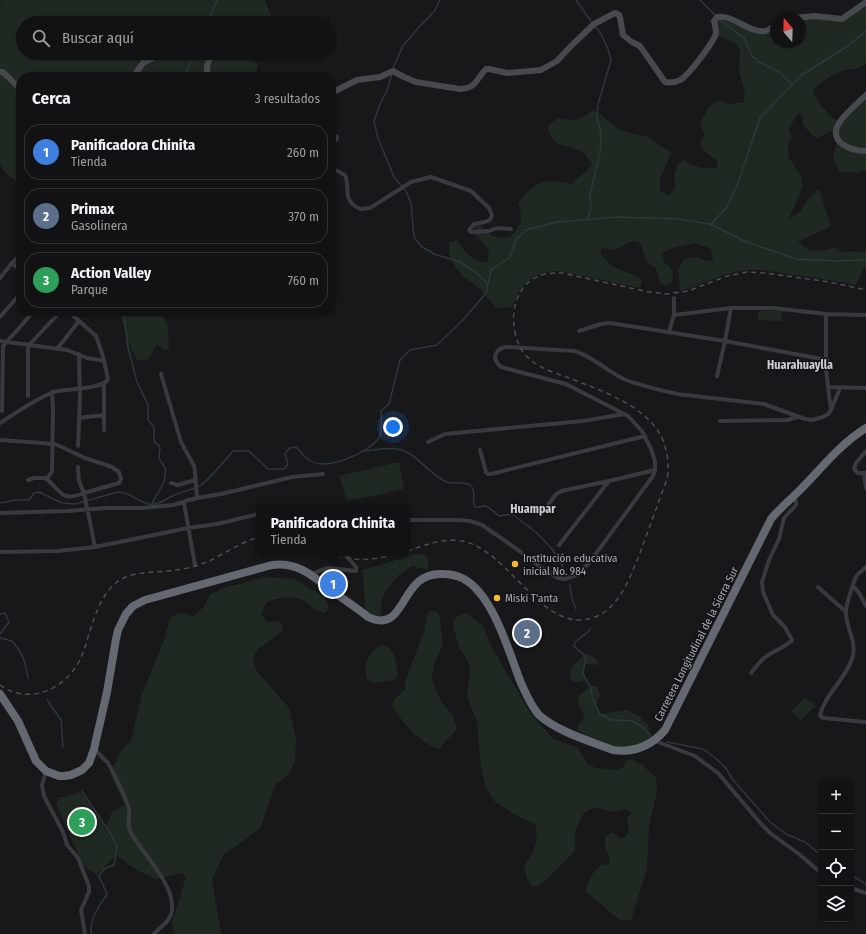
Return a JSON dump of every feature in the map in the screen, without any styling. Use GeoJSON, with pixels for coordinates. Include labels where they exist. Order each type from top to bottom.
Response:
{"type":"FeatureCollection","features":[{"type":"Feature","properties":{"kind":"highway","name":"Carretera Longitudinal de la Sierra Sur"},"geometry":{"type":"LineString","coordinates":[[46,771],[59,776],[64,776],[77,772],[89,763],[94,750],[107,692],[116,639],[121,622],[133,606],[145,600],[272,565],[281,564],[290,565],[311,574],[368,617],[380,620],[386,620],[395,616],[414,585],[420,580],[439,574],[460,577],[478,590],[488,605],[498,624],[530,701],[540,715],[560,729],[613,750],[633,750],[644,747],[655,741],[665,730],[772,519],[778,510],[793,497],[847,442],[866,428]]}},
{"type":"Feature","properties":{"kind":"highway"},"geometry":{"type":"LineString","coordinates":[[0,694],[18,721],[36,761],[46,771]]}},
{"type":"Feature","properties":{"kind":"street"},"geometry":{"type":"LineString","coordinates":[[806,17],[815,16],[842,19],[866,2]]}},
{"type":"Feature","properties":{"kind":"street"},"geometry":{"type":"LineString","coordinates":[[336,91],[358,80],[380,77],[393,71],[416,82],[460,89],[467,88],[474,84],[486,69],[507,73],[541,70],[557,61],[594,24],[615,13],[619,15],[623,35],[640,46],[666,82],[671,84],[688,74],[710,44],[716,34],[714,21],[717,17],[728,18],[759,30],[765,31],[770,28]]}},
{"type":"Feature","properties":{"kind":"street"},"geometry":{"type":"LineString","coordinates":[[137,72],[143,63],[149,60]]}},
{"type":"Feature","properties":{"kind":"street"},"geometry":{"type":"LineString","coordinates":[[207,72],[209,60]]}},
{"type":"Feature","properties":{"kind":"street"},"geometry":{"type":"LineString","coordinates":[[0,72],[3,72],[16,85]]}},
{"type":"Feature","properties":{"kind":"street"},"geometry":{"type":"LineString","coordinates":[[866,95],[840,121],[837,137],[847,148],[866,151]]}},
{"type":"Feature","properties":{"kind":"street"},"geometry":{"type":"LineString","coordinates":[[336,170],[345,175],[347,180],[347,197],[352,204],[360,209],[370,208],[411,182],[431,177],[471,191],[489,208],[492,215],[490,220],[474,224],[469,230],[471,232],[489,231],[497,228],[511,228]]}},
{"type":"Feature","properties":{"kind":"street"},"geometry":{"type":"LineString","coordinates":[[0,278],[16,259]]}},
{"type":"Feature","properties":{"kind":"street"},"geometry":{"type":"LineString","coordinates":[[12,263],[16,267]]}},
{"type":"Feature","properties":{"kind":"street"},"geometry":{"type":"LineString","coordinates":[[669,332],[674,315],[674,298]]}},
{"type":"Feature","properties":{"kind":"street"},"geometry":{"type":"LineString","coordinates":[[0,317],[16,299]]}},
{"type":"Feature","properties":{"kind":"street"},"geometry":{"type":"LineString","coordinates":[[674,315],[731,308],[773,308],[826,314],[866,315]]}},
{"type":"Feature","properties":{"kind":"street"},"geometry":{"type":"LineString","coordinates":[[717,376],[726,341],[731,308]]}},
{"type":"Feature","properties":{"kind":"street"},"geometry":{"type":"LineString","coordinates":[[826,314],[826,376],[831,410]]}},
{"type":"Feature","properties":{"kind":"street"},"geometry":{"type":"LineString","coordinates":[[2,411],[3,346],[29,316]]}},
{"type":"Feature","properties":{"kind":"street"},"geometry":{"type":"LineString","coordinates":[[28,396],[27,353],[29,345],[56,316]]}},
{"type":"Feature","properties":{"kind":"street"},"geometry":{"type":"LineString","coordinates":[[0,423],[52,392],[80,389],[104,383],[108,379],[102,353],[96,336],[74,316]]}},
{"type":"Feature","properties":{"kind":"street"},"geometry":{"type":"LineString","coordinates":[[57,349],[79,321]]}},
{"type":"Feature","properties":{"kind":"street"},"geometry":{"type":"LineString","coordinates":[[579,331],[601,324],[610,323],[726,341],[827,360]]}},
{"type":"Feature","properties":{"kind":"street"},"geometry":{"type":"LineString","coordinates":[[0,341],[67,350],[86,358],[104,361]]}},
{"type":"Feature","properties":{"kind":"street"},"geometry":{"type":"LineString","coordinates":[[410,520],[458,520],[470,521],[482,525],[547,572],[558,578],[565,579],[576,575],[589,563],[650,481],[655,470],[654,457],[645,436],[637,425],[624,414],[566,384],[502,367],[497,362],[496,354],[500,348],[506,346],[574,351],[582,353],[600,366],[626,380],[677,394],[764,404],[805,419],[818,419],[828,414],[840,388]]}},
{"type":"Feature","properties":{"kind":"street"},"geometry":{"type":"LineString","coordinates":[[78,354],[80,389],[78,446]]}},
{"type":"Feature","properties":{"kind":"street"},"geometry":{"type":"LineString","coordinates":[[161,374],[181,442],[194,466],[197,496]]}},
{"type":"Feature","properties":{"kind":"street"},"geometry":{"type":"LineString","coordinates":[[104,383],[104,430]]}},
{"type":"Feature","properties":{"kind":"street"},"geometry":{"type":"LineString","coordinates":[[828,387],[866,388]]}},
{"type":"Feature","properties":{"kind":"street"},"geometry":{"type":"LineString","coordinates":[[47,479],[52,471],[54,409],[52,392]]}},
{"type":"Feature","properties":{"kind":"street"},"geometry":{"type":"LineString","coordinates":[[428,442],[445,434],[583,421],[624,414]]}},
{"type":"Feature","properties":{"kind":"street"},"geometry":{"type":"LineString","coordinates":[[79,418],[104,416]]}},
{"type":"Feature","properties":{"kind":"street"},"geometry":{"type":"LineString","coordinates":[[720,420],[787,420],[798,417]]}},
{"type":"Feature","properties":{"kind":"street"},"geometry":{"type":"LineString","coordinates":[[480,450],[486,472],[488,474],[645,436]]}},
{"type":"Feature","properties":{"kind":"street"},"geometry":{"type":"LineString","coordinates":[[0,440],[53,444],[112,467],[119,472],[121,479],[119,483],[71,497],[63,495],[57,491],[45,478],[34,478],[28,480]]}},
{"type":"Feature","properties":{"kind":"street"},"geometry":{"type":"LineString","coordinates":[[866,451],[854,467],[856,472],[865,473],[866,488]]}},
{"type":"Feature","properties":{"kind":"street"},"geometry":{"type":"LineString","coordinates":[[78,467],[79,480],[88,510],[95,547]]}},
{"type":"Feature","properties":{"kind":"street"},"geometry":{"type":"LineString","coordinates":[[541,515],[556,494],[561,491],[655,470]]}},
{"type":"Feature","properties":{"kind":"street"},"geometry":{"type":"LineString","coordinates":[[0,513],[142,508],[173,505],[197,496],[221,494],[292,477],[323,474]]}},
{"type":"Feature","properties":{"kind":"street"},"geometry":{"type":"LineString","coordinates":[[171,483],[178,486],[196,481]]}},
{"type":"Feature","properties":{"kind":"street"},"geometry":{"type":"LineString","coordinates":[[559,545],[609,481]]}},
{"type":"Feature","properties":{"kind":"street"},"geometry":{"type":"LineString","coordinates":[[751,673],[763,658],[773,651],[787,646],[792,640],[785,627],[773,615],[763,592],[762,582],[769,560],[779,539],[784,518],[796,505],[793,497]]}},
{"type":"Feature","properties":{"kind":"street"},"geometry":{"type":"LineString","coordinates":[[184,502],[195,565]]}},
{"type":"Feature","properties":{"kind":"street"},"geometry":{"type":"LineString","coordinates":[[0,552],[58,551],[95,547],[188,528],[217,524],[256,515]]}},
{"type":"Feature","properties":{"kind":"street"},"geometry":{"type":"LineString","coordinates":[[311,574],[328,568],[356,571],[356,567],[347,556]]}},
{"type":"Feature","properties":{"kind":"street"},"geometry":{"type":"LineString","coordinates":[[866,567],[858,574],[846,612],[854,641],[852,657],[848,669],[829,697],[820,715],[824,718],[866,721]]}},
{"type":"Feature","properties":{"kind":"street"},"geometry":{"type":"LineString","coordinates":[[853,586],[859,593],[866,606]]}},
{"type":"Feature","properties":{"kind":"street"},"geometry":{"type":"LineString","coordinates":[[818,587],[846,612]]}},
{"type":"Feature","properties":{"kind":"street"},"geometry":{"type":"LineString","coordinates":[[655,741],[695,756],[718,773],[770,833],[799,854],[818,870]]}},
{"type":"Feature","properties":{"kind":"street"},"geometry":{"type":"LineString","coordinates":[[94,750],[108,763],[114,774],[129,808],[128,820],[131,833],[152,862],[169,893],[172,910],[170,916],[167,922],[154,934]]}},
{"type":"Feature","properties":{"kind":"street"},"geometry":{"type":"LineString","coordinates":[[46,771],[42,785],[44,796],[63,832],[67,845],[78,858],[89,886],[89,892],[81,910],[85,934]]}},
{"type":"Feature","properties":{"kind":"street"},"geometry":{"type":"LineString","coordinates":[[854,889],[866,893]]}},
{"type":"Feature","properties":{"kind":"shaded area"},"geometry":{"type":"Polygon","coordinates":[[[1,0],[265,0],[271,16],[16,16],[16,60],[252,60],[258,64],[256,72],[16,72],[16,180],[7,174],[0,161],[1,0]]]}},
{"type":"Feature","properties":{"kind":"shaded area"},"geometry":{"type":"Polygon","coordinates":[[[866,0],[866,63],[863,66],[834,74],[813,90],[820,104],[840,123],[866,93],[866,170],[855,173],[840,172],[833,159],[839,130],[827,133],[818,138],[812,135],[803,125],[803,117],[800,113],[797,115],[789,128],[792,138],[788,145],[789,158],[801,176],[803,186],[789,219],[801,211],[809,198],[819,189],[831,226],[800,241],[797,240],[805,248],[815,251],[836,247],[842,252],[866,251],[866,267],[864,267],[856,285],[769,271],[752,270],[740,271],[725,275],[680,291],[678,269],[684,259],[697,257],[706,261],[713,260],[711,249],[695,243],[673,248],[662,253],[664,262],[673,271],[672,283],[665,286],[660,283],[656,268],[647,262],[640,243],[632,241],[615,250],[601,248],[601,255],[612,266],[642,280],[640,288],[559,271],[550,272],[536,276],[524,285],[512,307],[496,308],[478,287],[465,278],[456,268],[449,254],[450,242],[457,240],[473,259],[487,262],[489,253],[485,245],[475,235],[474,225],[479,224],[486,232],[496,237],[510,237],[517,229],[521,218],[518,204],[531,189],[540,183],[549,181],[572,184],[592,165],[585,154],[579,150],[558,144],[550,135],[547,127],[558,118],[568,120],[576,119],[584,116],[592,110],[600,114],[619,130],[648,137],[671,153],[660,179],[660,191],[669,196],[675,188],[674,175],[678,164],[684,160],[692,165],[700,167],[717,168],[717,161],[701,148],[700,141],[705,135],[700,123],[710,106],[717,101],[731,104],[744,102],[745,93],[739,71],[740,51],[735,43],[715,35],[715,18],[762,29],[770,27],[770,48],[806,48],[806,15],[820,13],[835,17],[843,17],[866,0]]]}},
{"type":"Feature","properties":{"kind":"shaded area"},"geometry":{"type":"Polygon","coordinates":[[[759,311],[783,311],[781,321],[758,320],[759,311]]]}},
{"type":"Feature","properties":{"kind":"shaded area"},"geometry":{"type":"Polygon","coordinates":[[[121,316],[164,316],[168,327],[169,348],[165,350],[157,345],[147,361],[137,360],[127,338],[121,316]]]}},
{"type":"Feature","properties":{"kind":"shaded area"},"geometry":{"type":"Polygon","coordinates":[[[399,462],[404,489],[347,501],[339,476],[399,462]]]}},
{"type":"Feature","properties":{"kind":"shaded area"},"geometry":{"type":"Polygon","coordinates":[[[424,554],[427,557],[429,567],[427,569],[413,566],[400,575],[390,585],[382,599],[381,615],[377,618],[373,618],[365,610],[363,570],[410,556],[424,554]]]}},
{"type":"Feature","properties":{"kind":"shaded area"},"geometry":{"type":"Polygon","coordinates":[[[264,577],[295,579],[324,597],[329,607],[325,613],[315,609],[300,599],[288,597],[266,603],[261,614],[267,622],[277,621],[283,625],[282,631],[258,649],[253,658],[256,670],[289,708],[296,738],[295,762],[287,776],[275,785],[260,829],[224,854],[212,879],[221,934],[175,934],[172,923],[186,877],[183,873],[155,879],[132,867],[116,855],[97,875],[83,865],[56,804],[59,798],[81,792],[115,844],[106,827],[112,812],[125,805],[110,774],[121,751],[131,741],[142,694],[164,640],[170,618],[179,613],[193,616],[204,607],[209,596],[223,588],[264,577]]]}},
{"type":"Feature","properties":{"kind":"shaded area"},"geometry":{"type":"Polygon","coordinates":[[[428,611],[433,611],[439,614],[443,644],[434,664],[432,676],[433,683],[441,701],[453,716],[457,729],[439,749],[424,741],[412,732],[392,706],[394,699],[405,690],[405,681],[424,632],[428,611]]]}},
{"type":"Feature","properties":{"kind":"shaded area"},"geometry":{"type":"Polygon","coordinates":[[[466,613],[483,626],[490,644],[531,714],[553,739],[576,747],[584,757],[587,764],[596,768],[615,770],[623,768],[625,761],[631,759],[642,765],[656,777],[657,792],[649,826],[647,869],[631,920],[620,920],[585,891],[591,876],[601,864],[606,865],[610,863],[605,847],[606,836],[613,832],[619,838],[625,838],[629,831],[627,820],[631,812],[626,809],[613,812],[594,807],[583,814],[575,832],[575,851],[539,886],[532,886],[527,878],[524,866],[531,856],[535,846],[537,835],[535,824],[519,817],[495,802],[486,788],[481,766],[477,722],[467,696],[470,674],[468,661],[459,648],[453,625],[456,617],[466,613]]]}},
{"type":"Feature","properties":{"kind":"shaded area"},"geometry":{"type":"Polygon","coordinates":[[[382,645],[386,646],[392,652],[398,674],[395,680],[374,683],[367,679],[367,659],[377,648],[382,645]]]}},
{"type":"Feature","properties":{"kind":"shaded area"},"geometry":{"type":"Polygon","coordinates":[[[586,653],[595,658],[598,662],[596,665],[585,664],[583,673],[586,680],[577,683],[572,681],[570,675],[572,667],[586,653]]]}},
{"type":"Feature","properties":{"kind":"shaded area"},"geometry":{"type":"Polygon","coordinates":[[[590,686],[597,686],[600,695],[596,706],[600,714],[627,710],[637,715],[648,724],[651,736],[642,743],[633,747],[624,748],[605,743],[577,730],[578,725],[584,718],[578,703],[578,697],[590,686]]]}},
{"type":"Feature","properties":{"kind":"shaded area"},"geometry":{"type":"Polygon","coordinates":[[[805,698],[816,706],[801,720],[791,711],[805,698]]]}},
{"type":"Feature","properties":{"kind":"waterway"},"geometry":{"type":"LineString","coordinates":[[210,16],[217,0]]}},
{"type":"Feature","properties":{"kind":"waterway"},"geometry":{"type":"LineString","coordinates":[[393,68],[403,46],[434,12],[440,0]]}},
{"type":"Feature","properties":{"kind":"waterway"},"geometry":{"type":"LineString","coordinates":[[576,0],[591,21]]}},
{"type":"Feature","properties":{"kind":"waterway"},"geometry":{"type":"LineString","coordinates":[[700,0],[715,15]]}},
{"type":"Feature","properties":{"kind":"waterway"},"geometry":{"type":"LineString","coordinates":[[720,20],[744,38],[752,56],[759,62],[779,72],[793,85]]}},
{"type":"Feature","properties":{"kind":"waterway"},"geometry":{"type":"LineString","coordinates":[[587,220],[591,209],[590,195],[601,148],[601,133],[597,118],[598,104],[611,60],[601,34],[594,25]]}},
{"type":"Feature","properties":{"kind":"waterway"},"geometry":{"type":"LineString","coordinates":[[711,224],[727,207],[738,183],[760,118],[802,75],[849,45],[866,31]]}},
{"type":"Feature","properties":{"kind":"waterway"},"geometry":{"type":"LineString","coordinates":[[186,72],[191,60]]}},
{"type":"Feature","properties":{"kind":"waterway"},"geometry":{"type":"LineString","coordinates":[[392,73],[387,91],[380,104],[374,121],[378,138],[394,177],[406,191],[411,203],[414,237],[421,246],[434,254],[460,262],[477,273],[488,284]]}},
{"type":"Feature","properties":{"kind":"waterway"},"geometry":{"type":"LineString","coordinates":[[0,503],[15,500],[29,500],[34,493],[39,492],[62,503],[75,504],[122,492],[145,503],[155,504],[201,485],[233,451],[249,451],[268,469],[284,469],[288,464],[285,454],[289,448],[296,447],[307,459],[316,463],[326,464],[356,455],[374,444],[379,438],[381,429],[381,411],[389,404],[400,360],[410,350],[437,345],[463,320],[486,293],[491,270],[510,257],[516,239],[526,230],[557,222],[617,217],[679,219],[710,224],[744,241],[796,259],[838,261],[866,260]]}},
{"type":"Feature","properties":{"kind":"waterway"},"geometry":{"type":"LineString","coordinates":[[124,316],[128,347],[137,382],[148,405],[148,420],[154,427],[154,441],[160,447],[159,458],[165,468],[166,473],[164,482],[152,503]]}},
{"type":"Feature","properties":{"kind":"waterway"},"geometry":{"type":"LineString","coordinates":[[365,451],[388,448],[402,450],[414,457],[441,479],[450,483],[469,484],[474,491],[475,507],[485,506],[499,516],[512,514],[537,533],[552,549],[562,564],[563,574]]}},
{"type":"Feature","properties":{"kind":"waterway"},"geometry":{"type":"LineString","coordinates":[[570,585],[572,599],[576,609]]}},
{"type":"Feature","properties":{"kind":"waterway"},"geometry":{"type":"LineString","coordinates":[[0,614],[5,613],[9,622],[0,634]]}},
{"type":"Feature","properties":{"kind":"waterway"},"geometry":{"type":"LineString","coordinates":[[590,628],[589,631],[575,642],[574,646],[586,657],[583,673],[591,688],[592,698],[600,714],[611,720],[632,721],[643,727],[651,736]]}},
{"type":"Feature","properties":{"kind":"waterway"},"geometry":{"type":"LineString","coordinates":[[0,638],[12,641],[19,650],[25,662],[28,678]]}},
{"type":"Feature","properties":{"kind":"waterway"},"geometry":{"type":"LineString","coordinates":[[47,700],[61,720],[63,747]]}},
{"type":"Feature","properties":{"kind":"waterway"},"geometry":{"type":"LineString","coordinates":[[667,742],[703,749],[714,757],[725,767],[733,780],[770,822],[786,834],[805,842],[818,853]]}},
{"type":"Feature","properties":{"kind":"waterway"},"geometry":{"type":"LineString","coordinates":[[82,791],[111,835],[117,847],[114,865],[104,869],[99,876],[107,894],[93,918],[91,934]]}},
{"type":"Feature","properties":{"kind":"waterway"},"geometry":{"type":"LineString","coordinates":[[854,877],[866,884]]}},
{"type":"Feature","properties":{"kind":"railway"},"geometry":{"type":"LineString","coordinates":[[410,550],[448,540],[462,541],[480,548],[496,559],[543,604],[559,615],[576,620],[595,617],[603,613],[611,607],[628,581],[640,553],[667,478],[668,462],[664,443],[658,430],[638,410],[612,395],[547,370],[526,356],[517,340],[514,327],[514,315],[516,303],[520,293],[527,284],[536,277],[562,273],[649,292],[667,294],[688,291],[727,276],[747,272],[829,282],[866,290]]}},
{"type":"Feature","properties":{"kind":"railway"},"geometry":{"type":"LineString","coordinates":[[0,685],[11,691],[23,694],[35,694],[57,686],[74,669],[81,658],[94,620],[105,595],[113,585],[124,578],[137,574],[178,570],[192,567],[209,561],[256,538]]}},
{"type":"Feature","properties":{"kind":"railway"},"geometry":{"type":"LineString","coordinates":[[338,556],[355,559],[372,559],[388,556]]}},
{"type":"Feature","properties":{"kind":"place","name":"Institución educativa inicial No. 984"},"geometry":{"type":"Point","coordinates":[515,564]}},
{"type":"Feature","properties":{"kind":"place","name":"Panificadora Chinita"},"geometry":{"type":"Point","coordinates":[333,584]}},
{"type":"Feature","properties":{"kind":"place","name":"Miski T'anta"},"geometry":{"type":"Point","coordinates":[497,598]}},
{"type":"Feature","properties":{"kind":"place","name":"Primax"},"geometry":{"type":"Point","coordinates":[527,633]}},
{"type":"Feature","properties":{"kind":"place","name":"Action Valley"},"geometry":{"type":"Point","coordinates":[82,822]}},
{"type":"Feature","properties":{"kind":"district","name":"Huarahuaylla"},"geometry":{"type":"Point","coordinates":[800,365]}},
{"type":"Feature","properties":{"kind":"district","name":"Huampar"},"geometry":{"type":"Point","coordinates":[533,509]}}]}
